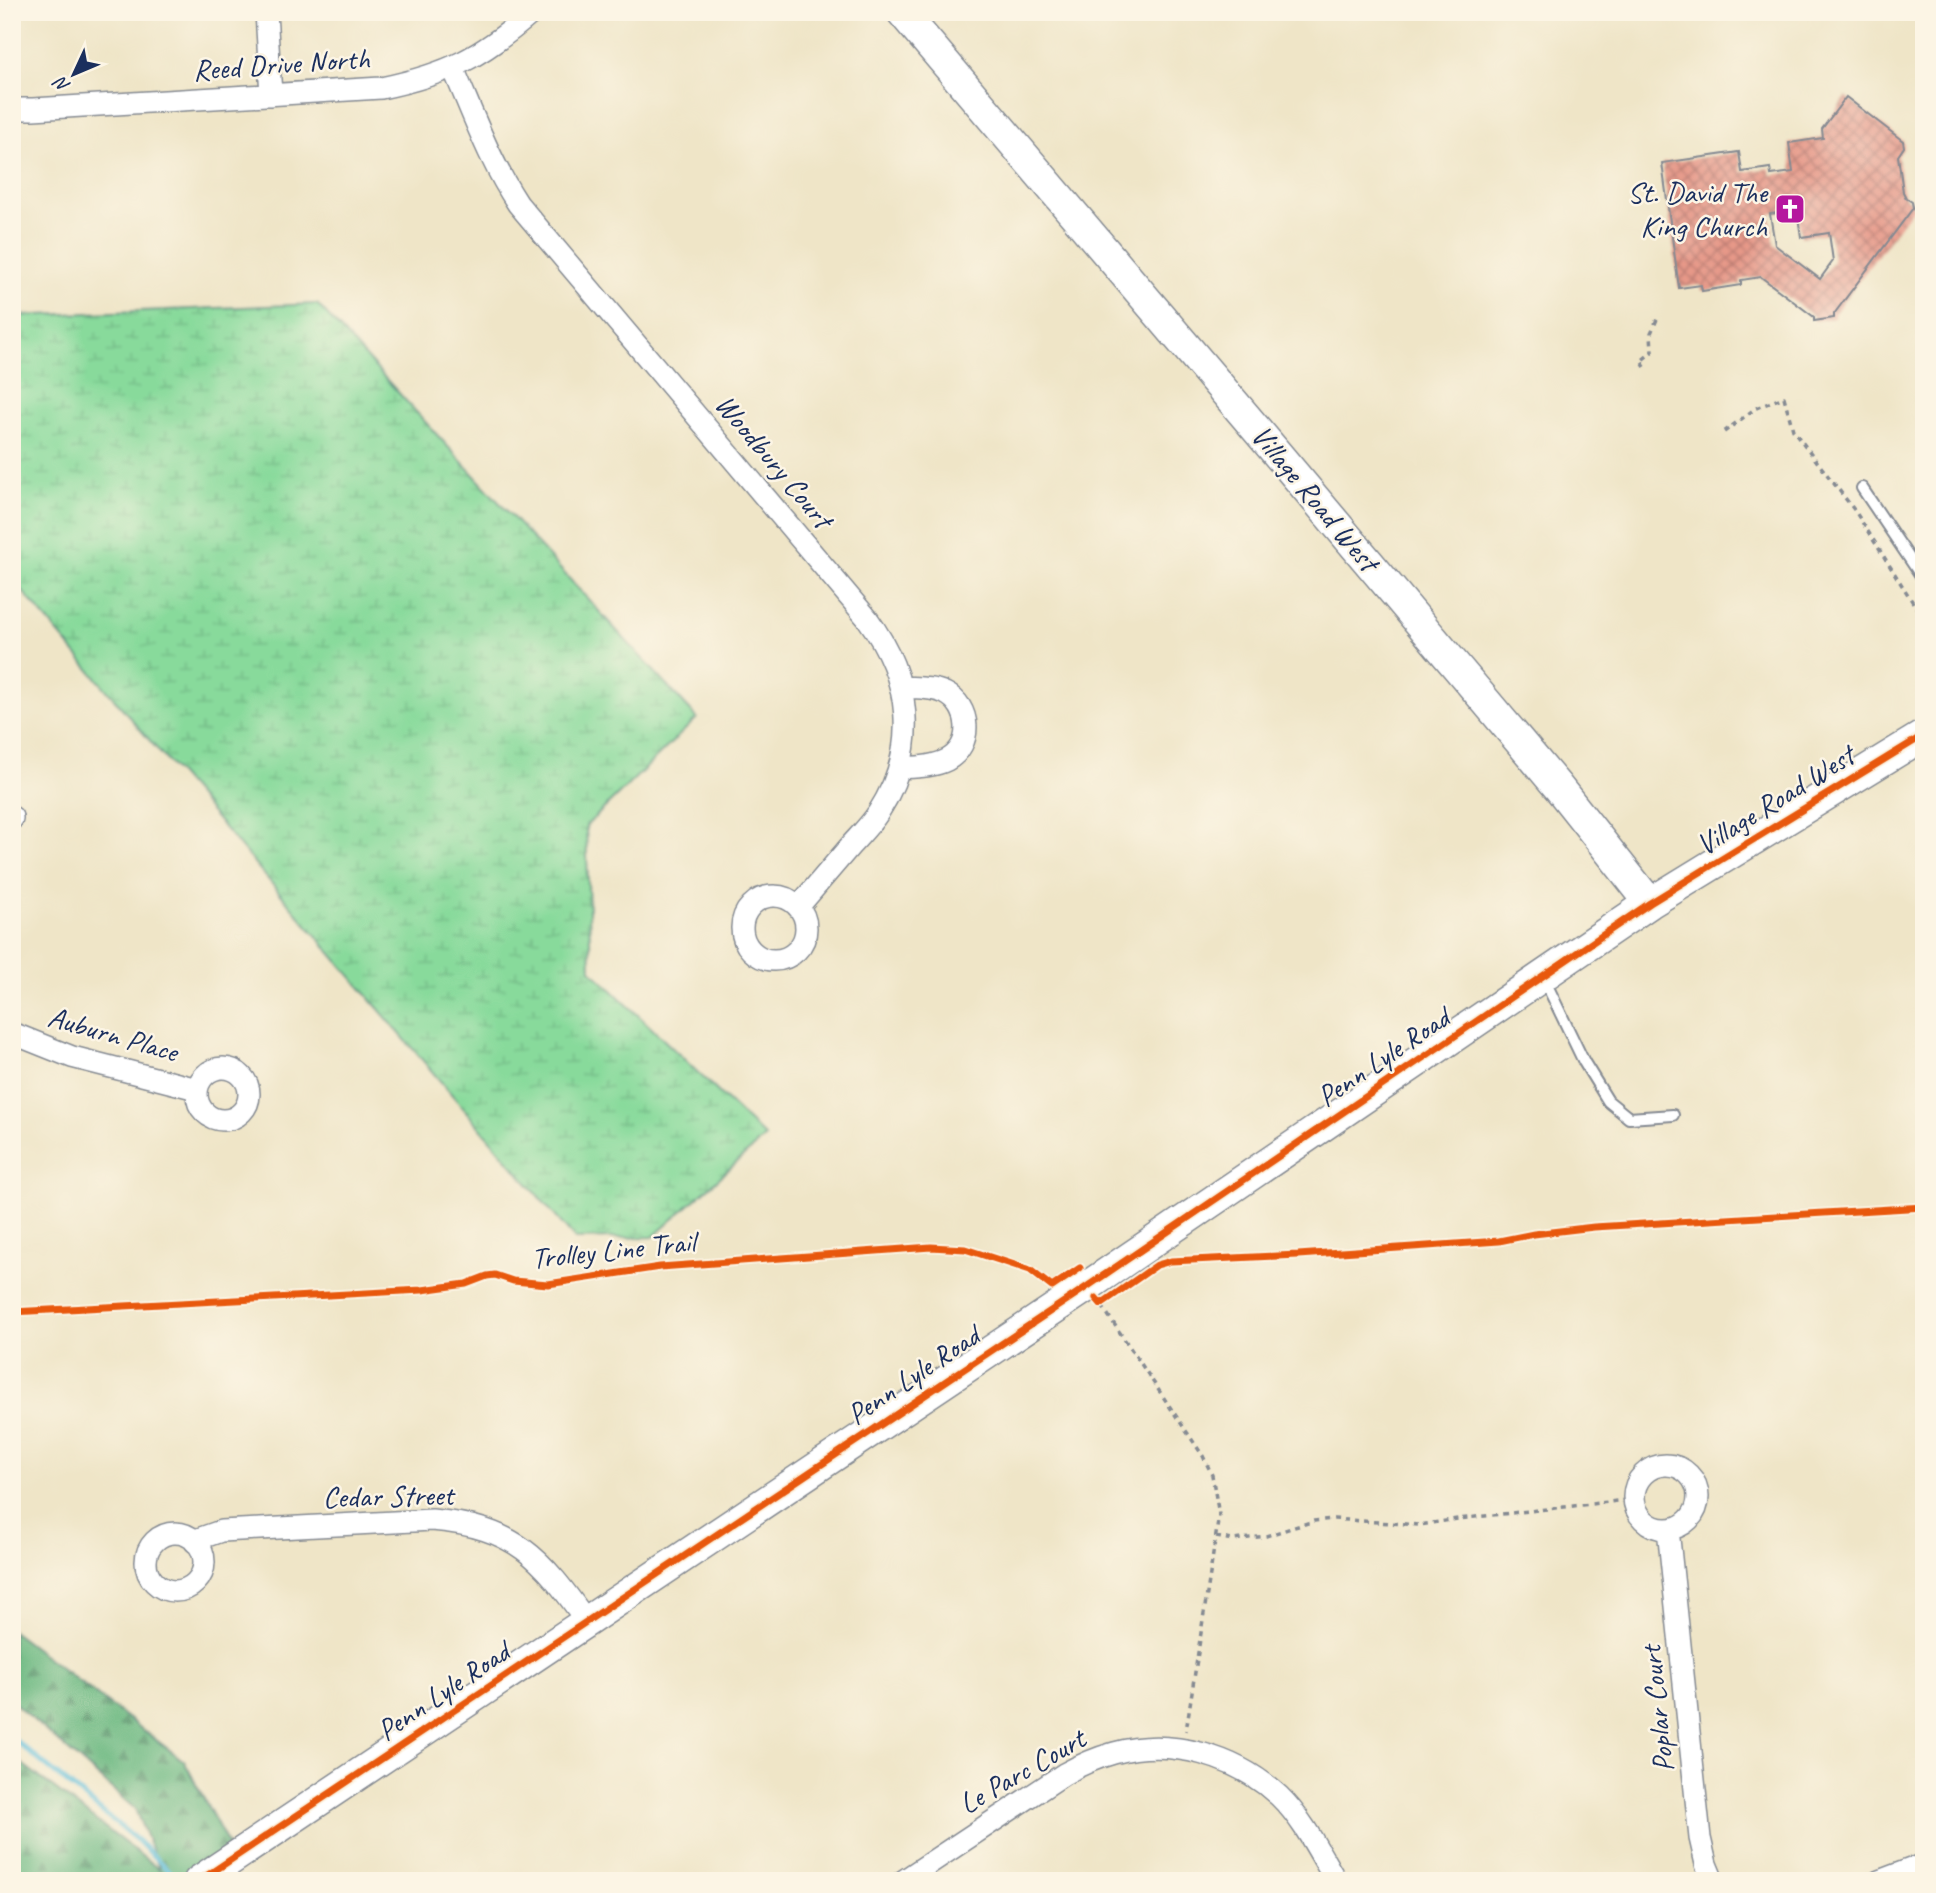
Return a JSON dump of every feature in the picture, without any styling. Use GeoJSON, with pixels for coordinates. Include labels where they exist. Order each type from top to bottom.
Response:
{"type":"FeatureCollection","features":[{"type":"Feature","properties":{"kind":"street"},"geometry":{"type":"LineString","coordinates":[[266,12],[271,95]]}},
{"type":"Feature","properties":{"kind":"street","name":"Reed Drive North"},"geometry":{"type":"LineString","coordinates":[[12,109],[381,88],[416,81],[453,68],[483,52],[533,12]]}},
{"type":"Feature","properties":{"kind":"street","name":"Village Road West"},"geometry":{"type":"LineString","coordinates":[[902,12],[1558,787],[1650,903],[1924,735]]}},
{"type":"Feature","properties":{"kind":"street","name":"Woodbury Court"},"geometry":{"type":"LineString","coordinates":[[453,68],[488,152],[518,204],[867,618],[880,635],[893,660],[902,687],[906,715],[899,768],[891,791],[877,815],[798,907]]}},
{"type":"Feature","properties":{"kind":"street"},"geometry":{"type":"LineString","coordinates":[[899,768],[939,764],[951,758],[960,748],[966,734],[962,709],[954,698],[943,691],[902,687]]}},
{"type":"Feature","properties":{"kind":"street","name":"Penn Lyle Road"},"geometry":{"type":"LineString","coordinates":[[200,1881],[1099,1278],[1650,903]]}},
{"type":"Feature","properties":{"kind":"street","name":"Auburn Place"},"geometry":{"type":"LineString","coordinates":[[12,1033],[72,1057],[197,1089]]}},
{"type":"Feature","properties":{"kind":"street"},"geometry":{"type":"LineString","coordinates":[[1663,1465],[1685,1471],[1693,1479],[1699,1498],[1689,1520],[1679,1527],[1668,1529],[1656,1528],[1646,1522],[1636,1509],[1634,1494],[1637,1483],[1645,1473],[1663,1465]]}},
{"type":"Feature","properties":{"kind":"street","name":"Cedar Street"},"geometry":{"type":"LineString","coordinates":[[195,1542],[220,1531],[432,1520],[462,1522],[506,1538],[537,1559],[555,1577],[587,1622]]}},
{"type":"Feature","properties":{"kind":"street","name":"Poplar Court"},"geometry":{"type":"LineString","coordinates":[[1668,1529],[1700,1838],[1713,1881]]}},
{"type":"Feature","properties":{"kind":"street","name":"Le Parc Court"},"geometry":{"type":"LineString","coordinates":[[902,1881],[1064,1774],[1116,1752],[1146,1748],[1203,1754],[1232,1764],[1256,1778],[1280,1797],[1300,1820],[1336,1881]]}},
{"type":"Feature","properties":{"kind":"street"},"geometry":{"type":"LineString","coordinates":[[1880,1881],[1924,1864]]}},
{"type":"Feature","properties":{"kind":"lane"},"geometry":{"type":"LineString","coordinates":[[1862,488],[1924,580]]}},
{"type":"Feature","properties":{"kind":"lane"},"geometry":{"type":"LineString","coordinates":[[1542,976],[1584,1062],[1608,1101],[1629,1118],[1673,1115]]}},
{"type":"Feature","properties":{"kind":"path"},"geometry":{"type":"LineString","coordinates":[[1645,367],[1641,361],[1652,352],[1651,333],[1658,317]]}},
{"type":"Feature","properties":{"kind":"path"},"geometry":{"type":"LineString","coordinates":[[1724,432],[1756,408],[1784,397],[1793,430],[1855,511],[1924,620]]}},
{"type":"Feature","properties":{"kind":"path"},"geometry":{"type":"LineString","coordinates":[[1112,1297],[1098,1301],[1203,1456],[1212,1475],[1217,1496],[1219,1515],[1183,1750]]}},
{"type":"Feature","properties":{"kind":"path"},"geometry":{"type":"LineString","coordinates":[[1216,1537],[1233,1540],[1266,1536],[1314,1521],[1353,1519],[1419,1525],[1635,1499]]}},
{"type":"Feature","properties":{"kind":"green space"},"geometry":{"type":"Polygon","coordinates":[[[317,304],[697,718],[586,826],[591,970],[765,1137],[653,1237],[575,1239],[12,579],[12,316],[317,304]]]}},
{"type":"Feature","properties":{"kind":"green space"},"geometry":{"type":"Polygon","coordinates":[[[12,1631],[184,1761],[236,1860],[213,1881],[12,1881],[12,1756],[160,1870],[135,1809],[12,1701],[12,1631]]]}},
{"type":"Feature","properties":{"kind":"building","name":"St. David The King Church"},"geometry":{"type":"Polygon","coordinates":[[[1846,97],[1903,141],[1904,147],[1898,156],[1903,192],[1912,202],[1913,208],[1834,314],[1834,318],[1814,321],[1814,317],[1761,277],[1741,280],[1741,285],[1702,291],[1701,285],[1679,288],[1662,163],[1739,152],[1742,172],[1770,168],[1771,175],[1793,172],[1789,143],[1823,138],[1822,129],[1846,97]],[[1797,210],[1770,214],[1775,245],[1820,279],[1833,261],[1829,233],[1801,237],[1797,210]]]}},
{"type":"Feature","properties":{"kind":"waterway"},"geometry":{"type":"LineString","coordinates":[[12,1738],[138,1841],[173,1875]]}},
{"type":"Feature","properties":{"kind":"cycle path"},"geometry":{"type":"LineString","coordinates":[[199,1881],[1088,1286],[1650,903],[1924,735]]}},
{"type":"Feature","properties":{"kind":"cycle path"},"geometry":{"type":"LineString","coordinates":[[1096,1298],[1101,1304],[1157,1265],[1171,1261],[1499,1241],[1594,1227],[1924,1207]]}},
{"type":"Feature","properties":{"kind":"cycle path","name":"Trolley Line Trail"},"geometry":{"type":"LineString","coordinates":[[12,1312],[422,1290],[466,1284],[495,1275],[513,1281],[548,1284],[660,1267],[931,1247],[965,1249],[1030,1270],[1052,1287],[1080,1268]]}},
{"type":"Feature","properties":{"kind":"place","name":"St. David The King Church"},"geometry":{"type":"Point","coordinates":[1790,209]}}]}
